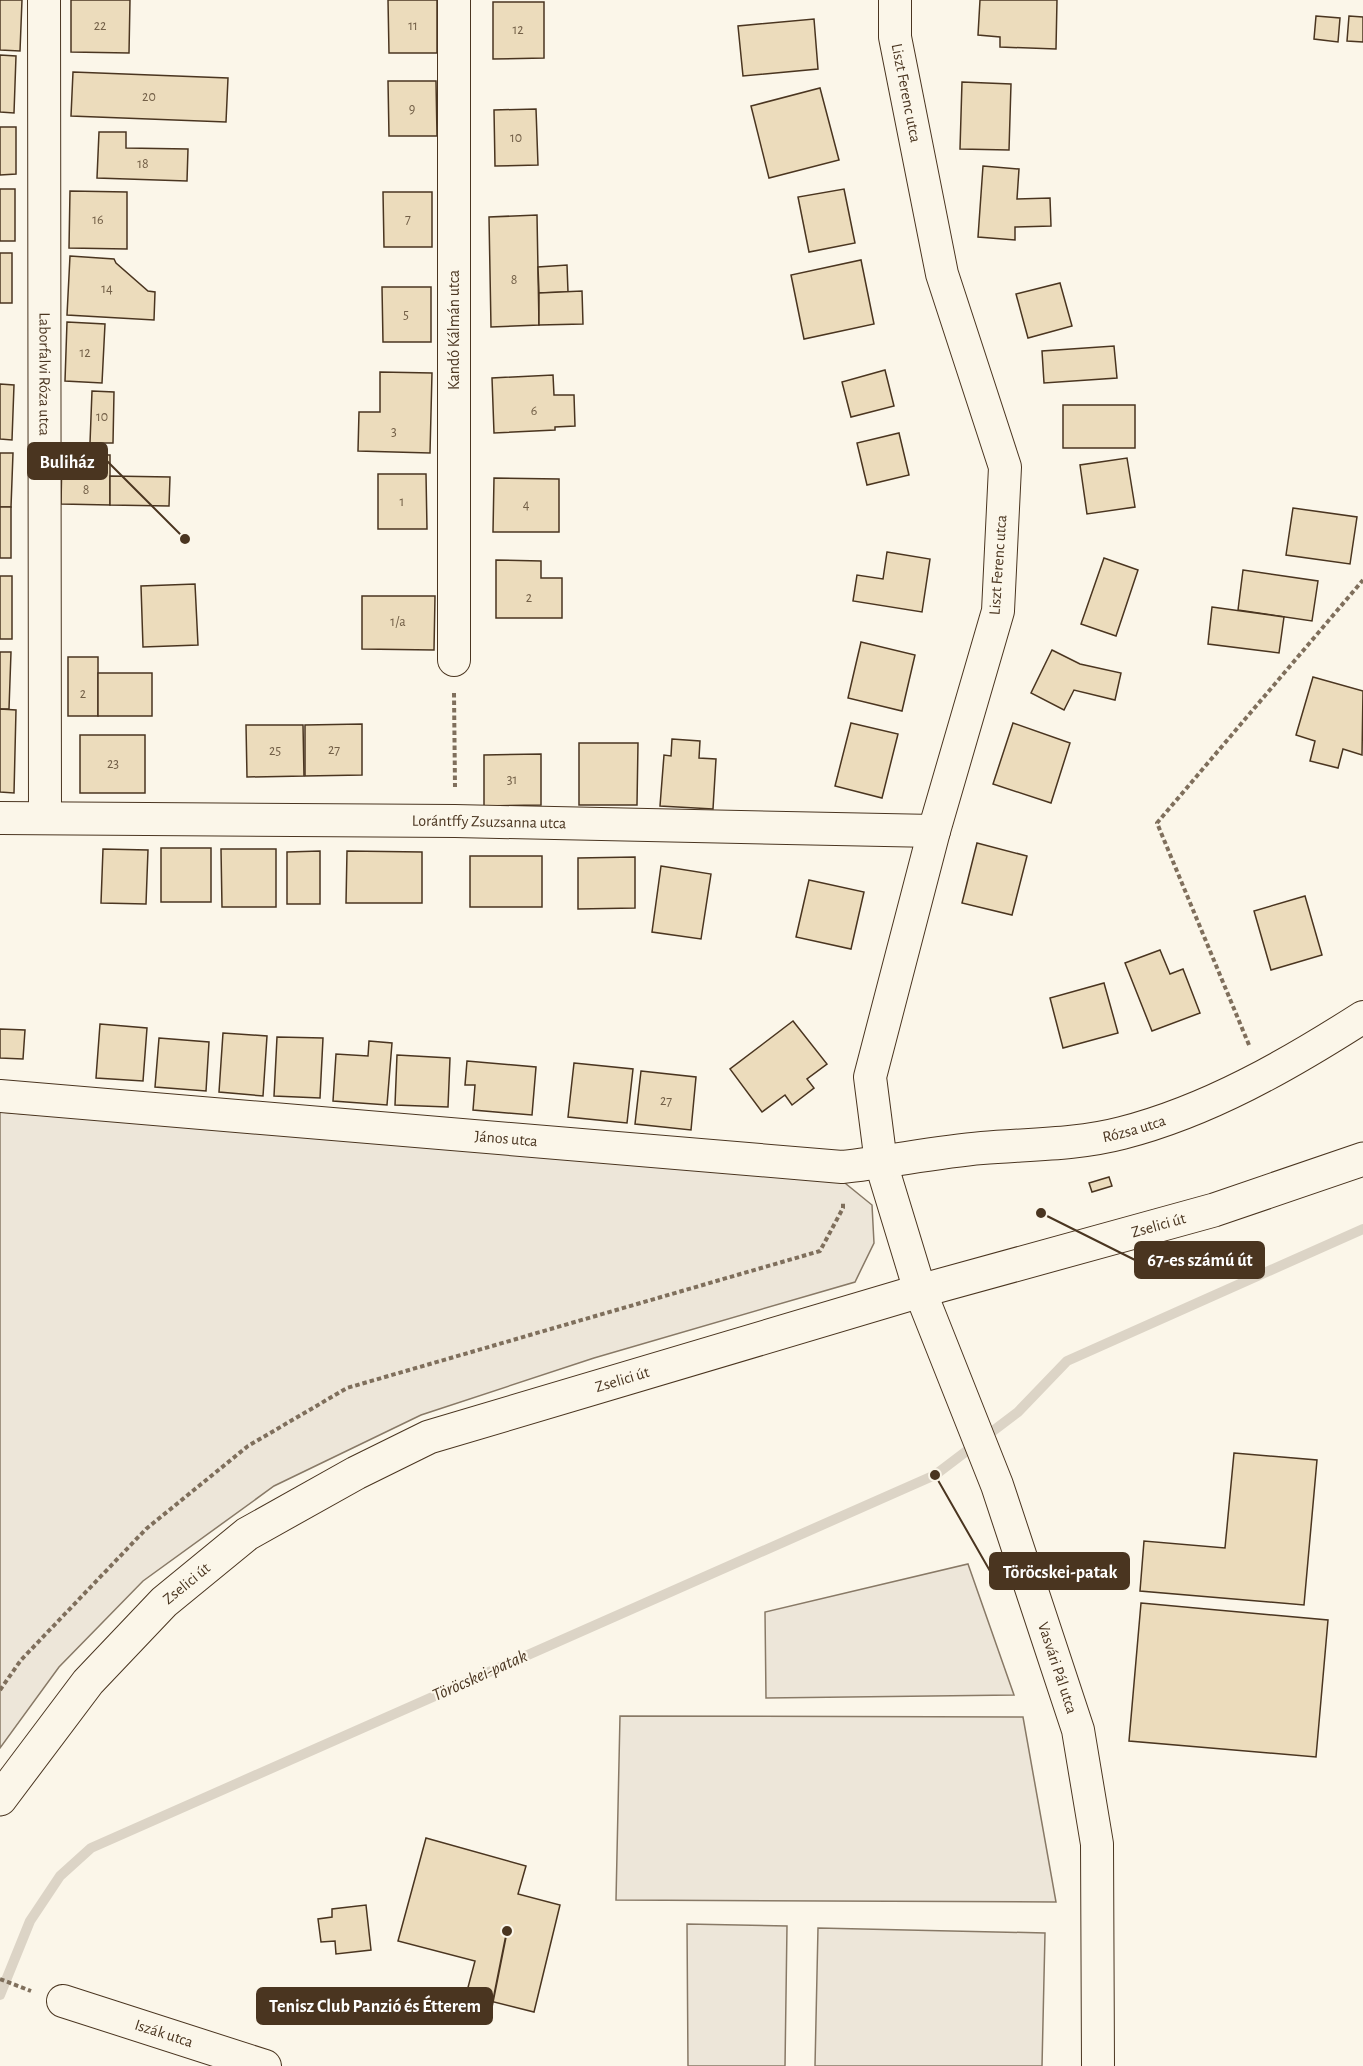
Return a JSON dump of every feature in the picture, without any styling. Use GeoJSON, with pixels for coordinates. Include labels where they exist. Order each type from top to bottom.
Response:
{"type":"FeatureCollection","features":[{"type":"Feature","properties":{"kind":"main road","name":"Zselici út"},"geometry":{"type":"LineString","coordinates":[[0,1799],[88,1682],[164,1602],[247,1533],[356,1473],[429,1437],[920,1291],[1214,1210],[1363,1159]]}},
{"type":"Feature","properties":{"kind":"street","name":"Laborfalvi Róza utca"},"geometry":{"type":"LineString","coordinates":[[44,0],[45,818]]}},
{"type":"Feature","properties":{"kind":"street","name":"Kandó Kálmán utca"},"geometry":{"type":"LineString","coordinates":[[454,0],[454,660]]}},
{"type":"Feature","properties":{"kind":"street","name":"Liszt Ferenc utca"},"geometry":{"type":"LineString","coordinates":[[881,1163],[870,1077],[934,831],[998,611],[1005,467],[942,274],[895,36],[895,0]]}},
{"type":"Feature","properties":{"kind":"street","name":"Lorántffy Zsuzsanna utca"},"geometry":{"type":"LineString","coordinates":[[0,818],[455,821],[934,831]]}},
{"type":"Feature","properties":{"kind":"street","name":"Rózsa utca"},"geometry":{"type":"LineString","coordinates":[[881,1163],[981,1148],[1068,1144],[1122,1133],[1193,1109],[1262,1077],[1363,1017]]}},
{"type":"Feature","properties":{"kind":"street","name":"János utca"},"geometry":{"type":"LineString","coordinates":[[0,1096],[842,1167],[881,1163]]}},
{"type":"Feature","properties":{"kind":"street"},"geometry":{"type":"LineString","coordinates":[[881,1163],[920,1291]]}},
{"type":"Feature","properties":{"kind":"street","name":"Vasvári Pál utca"},"geometry":{"type":"LineString","coordinates":[[920,1291],[998,1485],[1078,1730],[1097,1844],[1098,2066]]}},
{"type":"Feature","properties":{"kind":"street","name":"Iszák utca"},"geometry":{"type":"LineString","coordinates":[[63,2001],[265,2066]]}},
{"type":"Feature","properties":{"kind":"path"},"geometry":{"type":"LineString","coordinates":[[1262,1077],[1157,823],[1363,580]]}},
{"type":"Feature","properties":{"kind":"path"},"geometry":{"type":"LineString","coordinates":[[454,660],[455,821]]}},
{"type":"Feature","properties":{"kind":"path"},"geometry":{"type":"LineString","coordinates":[[0,1979],[32,1992]]}},
{"type":"Feature","properties":{"kind":"shaded area"},"geometry":{"type":"Polygon","coordinates":[[[0,1112],[835,1175],[872,1205],[874,1243],[855,1282],[594,1358],[421,1415],[274,1486],[143,1581],[59,1667],[0,1748],[0,1112]]]}},
{"type":"Feature","properties":{"kind":"shaded area"},"geometry":{"type":"Polygon","coordinates":[[[968,1564],[1014,1695],[766,1698],[765,1612],[968,1564]]]}},
{"type":"Feature","properties":{"kind":"shaded area"},"geometry":{"type":"Polygon","coordinates":[[[620,1716],[1023,1717],[1056,1902],[616,1900],[620,1716]]]}},
{"type":"Feature","properties":{"kind":"shaded area"},"geometry":{"type":"Polygon","coordinates":[[[687,1924],[787,1926],[785,2066],[688,2066],[687,1924]]]}},
{"type":"Feature","properties":{"kind":"shaded area"},"geometry":{"type":"Polygon","coordinates":[[[818,1928],[1045,1933],[1042,2066],[815,2066],[818,1928]]]}},
{"type":"Feature","properties":{"kind":"building"},"geometry":{"type":"Polygon","coordinates":[[[0,0],[22,0],[20,51],[0,50],[0,0]]]}},
{"type":"Feature","properties":{"kind":"building"},"geometry":{"type":"Polygon","coordinates":[[[71,0],[130,0],[129,53],[71,52],[71,0]]]}},
{"type":"Feature","properties":{"kind":"building"},"geometry":{"type":"Polygon","coordinates":[[[388,0],[437,0],[437,53],[389,53],[388,0]]]}},
{"type":"Feature","properties":{"kind":"building"},"geometry":{"type":"Polygon","coordinates":[[[980,0],[1057,0],[1056,49],[1000,47],[1000,37],[978,35],[980,0]]]}},
{"type":"Feature","properties":{"kind":"building"},"geometry":{"type":"Polygon","coordinates":[[[493,2],[544,2],[544,58],[493,59],[493,2]]]}},
{"type":"Feature","properties":{"kind":"building"},"geometry":{"type":"Polygon","coordinates":[[[1316,16],[1340,18],[1338,42],[1314,39],[1316,16]]]}},
{"type":"Feature","properties":{"kind":"building"},"geometry":{"type":"Polygon","coordinates":[[[1349,16],[1363,17],[1363,42],[1347,41],[1349,16]]]}},
{"type":"Feature","properties":{"kind":"building"},"geometry":{"type":"Polygon","coordinates":[[[814,19],[818,69],[743,76],[738,26],[814,19]]]}},
{"type":"Feature","properties":{"kind":"building"},"geometry":{"type":"Polygon","coordinates":[[[0,55],[16,56],[14,113],[0,112],[0,55]]]}},
{"type":"Feature","properties":{"kind":"building"},"geometry":{"type":"Polygon","coordinates":[[[73,72],[228,78],[226,122],[71,116],[73,72]]]}},
{"type":"Feature","properties":{"kind":"building"},"geometry":{"type":"Polygon","coordinates":[[[388,81],[436,81],[437,136],[389,136],[388,81]]]}},
{"type":"Feature","properties":{"kind":"building"},"geometry":{"type":"Polygon","coordinates":[[[962,82],[1011,84],[1009,150],[960,149],[962,82]]]}},
{"type":"Feature","properties":{"kind":"building"},"geometry":{"type":"Polygon","coordinates":[[[820,88],[839,160],[769,178],[751,106],[820,88]]]}},
{"type":"Feature","properties":{"kind":"building"},"geometry":{"type":"Polygon","coordinates":[[[536,109],[538,165],[495,166],[494,110],[536,109]]]}},
{"type":"Feature","properties":{"kind":"building"},"geometry":{"type":"Polygon","coordinates":[[[0,127],[16,127],[16,174],[0,175],[0,127]]]}},
{"type":"Feature","properties":{"kind":"building"},"geometry":{"type":"Polygon","coordinates":[[[99,132],[126,132],[126,148],[188,149],[187,181],[97,178],[99,132]]]}},
{"type":"Feature","properties":{"kind":"building"},"geometry":{"type":"Polygon","coordinates":[[[983,166],[1019,169],[1017,199],[1050,198],[1051,226],[1015,227],[1015,240],[978,237],[983,166]]]}},
{"type":"Feature","properties":{"kind":"building"},"geometry":{"type":"Polygon","coordinates":[[[0,189],[15,189],[15,241],[0,241],[0,189]]]}},
{"type":"Feature","properties":{"kind":"building"},"geometry":{"type":"Polygon","coordinates":[[[844,189],[855,243],[809,252],[798,197],[844,189]]]}},
{"type":"Feature","properties":{"kind":"building"},"geometry":{"type":"Polygon","coordinates":[[[70,191],[127,192],[127,249],[69,248],[70,191]]]}},
{"type":"Feature","properties":{"kind":"building"},"geometry":{"type":"Polygon","coordinates":[[[383,192],[432,192],[432,247],[384,247],[383,192]]]}},
{"type":"Feature","properties":{"kind":"building"},"geometry":{"type":"Polygon","coordinates":[[[537,215],[539,325],[491,327],[489,217],[537,215]]]}},
{"type":"Feature","properties":{"kind":"building"},"geometry":{"type":"Polygon","coordinates":[[[0,253],[12,253],[12,303],[0,303],[0,253]]]}},
{"type":"Feature","properties":{"kind":"building"},"geometry":{"type":"Polygon","coordinates":[[[70,256],[114,259],[148,291],[155,292],[154,320],[67,315],[70,256]]]}},
{"type":"Feature","properties":{"kind":"building"},"geometry":{"type":"Polygon","coordinates":[[[861,260],[874,324],[804,339],[791,275],[861,260]]]}},
{"type":"Feature","properties":{"kind":"building"},"geometry":{"type":"Polygon","coordinates":[[[567,265],[568,292],[539,293],[538,267],[567,265]]]}},
{"type":"Feature","properties":{"kind":"building"},"geometry":{"type":"Polygon","coordinates":[[[1060,283],[1072,326],[1028,338],[1016,294],[1060,283]]]}},
{"type":"Feature","properties":{"kind":"building"},"geometry":{"type":"Polygon","coordinates":[[[382,287],[431,287],[431,342],[383,342],[382,287]]]}},
{"type":"Feature","properties":{"kind":"building"},"geometry":{"type":"Polygon","coordinates":[[[582,291],[583,324],[539,325],[539,293],[582,291]]]}},
{"type":"Feature","properties":{"kind":"building"},"geometry":{"type":"Polygon","coordinates":[[[67,322],[105,324],[102,383],[65,381],[67,322]]]}},
{"type":"Feature","properties":{"kind":"building"},"geometry":{"type":"Polygon","coordinates":[[[1114,346],[1117,378],[1044,383],[1042,351],[1114,346]]]}},
{"type":"Feature","properties":{"kind":"building"},"geometry":{"type":"Polygon","coordinates":[[[885,370],[894,406],[851,417],[842,382],[885,370]]]}},
{"type":"Feature","properties":{"kind":"building"},"geometry":{"type":"Polygon","coordinates":[[[380,372],[432,373],[430,453],[358,451],[359,412],[380,412],[380,372]]]}},
{"type":"Feature","properties":{"kind":"building"},"geometry":{"type":"Polygon","coordinates":[[[553,375],[554,395],[574,395],[575,426],[555,427],[555,430],[494,433],[492,378],[553,375]]]}},
{"type":"Feature","properties":{"kind":"building"},"geometry":{"type":"Polygon","coordinates":[[[0,384],[14,385],[12,440],[0,439],[0,384]]]}},
{"type":"Feature","properties":{"kind":"building"},"geometry":{"type":"Polygon","coordinates":[[[92,391],[114,392],[113,443],[90,443],[92,391]]]}},
{"type":"Feature","properties":{"kind":"building"},"geometry":{"type":"Polygon","coordinates":[[[1063,405],[1135,405],[1135,448],[1063,448],[1063,405]]]}},
{"type":"Feature","properties":{"kind":"building"},"geometry":{"type":"Polygon","coordinates":[[[899,433],[909,475],[867,485],[857,443],[899,433]]]}},
{"type":"Feature","properties":{"kind":"building"},"geometry":{"type":"Polygon","coordinates":[[[0,453],[13,453],[11,507],[0,507],[0,453]]]}},
{"type":"Feature","properties":{"kind":"building"},"geometry":{"type":"Polygon","coordinates":[[[62,455],[110,455],[110,505],[61,504],[62,455]]]}},
{"type":"Feature","properties":{"kind":"building"},"geometry":{"type":"Polygon","coordinates":[[[1127,458],[1135,507],[1087,514],[1080,465],[1127,458]]]}},
{"type":"Feature","properties":{"kind":"building"},"geometry":{"type":"Polygon","coordinates":[[[378,474],[426,474],[427,529],[378,529],[378,474]]]}},
{"type":"Feature","properties":{"kind":"building"},"geometry":{"type":"Polygon","coordinates":[[[110,476],[170,477],[169,506],[110,505],[110,476]]]}},
{"type":"Feature","properties":{"kind":"building"},"geometry":{"type":"Polygon","coordinates":[[[494,478],[559,479],[559,532],[493,532],[494,478]]]}},
{"type":"Feature","properties":{"kind":"building"},"geometry":{"type":"Polygon","coordinates":[[[0,507],[11,507],[11,558],[0,558],[0,507]]]}},
{"type":"Feature","properties":{"kind":"building"},"geometry":{"type":"Polygon","coordinates":[[[1293,508],[1357,517],[1350,564],[1286,555],[1293,508]]]}},
{"type":"Feature","properties":{"kind":"building"},"geometry":{"type":"Polygon","coordinates":[[[887,552],[930,559],[922,612],[853,601],[857,575],[883,579],[887,552]]]}},
{"type":"Feature","properties":{"kind":"building"},"geometry":{"type":"Polygon","coordinates":[[[1104,558],[1138,570],[1116,636],[1081,624],[1104,558]]]}},
{"type":"Feature","properties":{"kind":"building"},"geometry":{"type":"Polygon","coordinates":[[[496,560],[541,561],[541,578],[562,578],[562,618],[496,618],[496,560]]]}},
{"type":"Feature","properties":{"kind":"building"},"geometry":{"type":"Polygon","coordinates":[[[1243,570],[1318,581],[1312,621],[1238,610],[1243,570]]]}},
{"type":"Feature","properties":{"kind":"building"},"geometry":{"type":"Polygon","coordinates":[[[0,576],[12,576],[12,639],[0,639],[0,576]]]}},
{"type":"Feature","properties":{"kind":"building"},"geometry":{"type":"Polygon","coordinates":[[[195,584],[198,645],[143,647],[141,586],[195,584]]]}},
{"type":"Feature","properties":{"kind":"building"},"geometry":{"type":"Polygon","coordinates":[[[362,596],[435,596],[434,650],[362,649],[362,596]]]}},
{"type":"Feature","properties":{"kind":"building"},"geometry":{"type":"Polygon","coordinates":[[[1212,607],[1284,617],[1279,653],[1208,644],[1212,607]]]}},
{"type":"Feature","properties":{"kind":"building"},"geometry":{"type":"Polygon","coordinates":[[[861,642],[915,655],[902,711],[848,698],[861,642]]]}},
{"type":"Feature","properties":{"kind":"building"},"geometry":{"type":"Polygon","coordinates":[[[1052,650],[1080,664],[1121,673],[1115,700],[1074,690],[1064,710],[1031,693],[1052,650]]]}},
{"type":"Feature","properties":{"kind":"building"},"geometry":{"type":"Polygon","coordinates":[[[0,652],[11,652],[9,709],[0,709],[0,652]]]}},
{"type":"Feature","properties":{"kind":"building"},"geometry":{"type":"Polygon","coordinates":[[[68,657],[98,657],[98,716],[68,716],[68,657]]]}},
{"type":"Feature","properties":{"kind":"building"},"geometry":{"type":"Polygon","coordinates":[[[98,673],[152,673],[152,716],[98,716],[98,673]]]}},
{"type":"Feature","properties":{"kind":"building"},"geometry":{"type":"Polygon","coordinates":[[[1313,677],[1363,691],[1362,755],[1343,749],[1338,768],[1310,761],[1315,741],[1296,735],[1313,677]]]}},
{"type":"Feature","properties":{"kind":"building"},"geometry":{"type":"Polygon","coordinates":[[[0,709],[16,710],[14,793],[0,792],[0,709]]]}},
{"type":"Feature","properties":{"kind":"building"},"geometry":{"type":"Polygon","coordinates":[[[851,723],[898,734],[882,798],[835,786],[851,723]]]}},
{"type":"Feature","properties":{"kind":"building"},"geometry":{"type":"Polygon","coordinates":[[[1013,723],[1070,743],[1051,803],[993,784],[1013,723]]]}},
{"type":"Feature","properties":{"kind":"building"},"geometry":{"type":"Polygon","coordinates":[[[362,724],[362,775],[305,776],[305,725],[362,724]]]}},
{"type":"Feature","properties":{"kind":"building"},"geometry":{"type":"Polygon","coordinates":[[[246,725],[303,725],[304,776],[247,777],[246,725]]]}},
{"type":"Feature","properties":{"kind":"building"},"geometry":{"type":"Polygon","coordinates":[[[80,735],[145,735],[145,793],[80,793],[80,735]]]}},
{"type":"Feature","properties":{"kind":"building"},"geometry":{"type":"Polygon","coordinates":[[[672,739],[700,741],[699,758],[716,759],[713,809],[660,806],[664,755],[671,756],[672,739]]]}},
{"type":"Feature","properties":{"kind":"building"},"geometry":{"type":"Polygon","coordinates":[[[579,743],[638,743],[637,805],[579,805],[579,743]]]}},
{"type":"Feature","properties":{"kind":"building"},"geometry":{"type":"Polygon","coordinates":[[[541,754],[541,805],[484,806],[484,755],[541,754]]]}},
{"type":"Feature","properties":{"kind":"building"},"geometry":{"type":"Polygon","coordinates":[[[977,843],[1027,856],[1012,915],[962,903],[977,843]]]}},
{"type":"Feature","properties":{"kind":"building"},"geometry":{"type":"Polygon","coordinates":[[[161,848],[211,848],[211,902],[161,902],[161,848]]]}},
{"type":"Feature","properties":{"kind":"building"},"geometry":{"type":"Polygon","coordinates":[[[103,849],[148,850],[146,904],[101,903],[103,849]]]}},
{"type":"Feature","properties":{"kind":"building"},"geometry":{"type":"Polygon","coordinates":[[[221,849],[276,849],[276,907],[222,907],[221,849]]]}},
{"type":"Feature","properties":{"kind":"building"},"geometry":{"type":"Polygon","coordinates":[[[320,851],[320,904],[287,904],[287,852],[320,851]]]}},
{"type":"Feature","properties":{"kind":"building"},"geometry":{"type":"Polygon","coordinates":[[[347,851],[422,852],[422,903],[346,903],[347,851]]]}},
{"type":"Feature","properties":{"kind":"building"},"geometry":{"type":"Polygon","coordinates":[[[470,856],[542,856],[542,907],[470,907],[470,856]]]}},
{"type":"Feature","properties":{"kind":"building"},"geometry":{"type":"Polygon","coordinates":[[[635,857],[635,908],[578,909],[578,858],[635,857]]]}},
{"type":"Feature","properties":{"kind":"building"},"geometry":{"type":"Polygon","coordinates":[[[661,866],[711,874],[701,939],[652,932],[661,866]]]}},
{"type":"Feature","properties":{"kind":"building"},"geometry":{"type":"Polygon","coordinates":[[[809,880],[864,892],[851,949],[796,937],[809,880]]]}},
{"type":"Feature","properties":{"kind":"building"},"geometry":{"type":"Polygon","coordinates":[[[1305,896],[1322,955],[1271,970],[1254,911],[1305,896]]]}},
{"type":"Feature","properties":{"kind":"building"},"geometry":{"type":"Polygon","coordinates":[[[1160,950],[1170,974],[1183,969],[1200,1013],[1152,1031],[1125,963],[1160,950]]]}},
{"type":"Feature","properties":{"kind":"building"},"geometry":{"type":"Polygon","coordinates":[[[1104,983],[1118,1033],[1063,1048],[1050,998],[1104,983]]]}},
{"type":"Feature","properties":{"kind":"building"},"geometry":{"type":"Polygon","coordinates":[[[793,1021],[827,1064],[807,1079],[814,1088],[792,1105],[785,1095],[762,1112],[730,1069],[793,1021]]]}},
{"type":"Feature","properties":{"kind":"building"},"geometry":{"type":"Polygon","coordinates":[[[100,1024],[147,1028],[143,1081],[96,1078],[100,1024]]]}},
{"type":"Feature","properties":{"kind":"building"},"geometry":{"type":"Polygon","coordinates":[[[0,1029],[25,1030],[23,1059],[0,1058],[0,1029]]]}},
{"type":"Feature","properties":{"kind":"building"},"geometry":{"type":"Polygon","coordinates":[[[223,1033],[267,1036],[263,1096],[219,1092],[223,1033]]]}},
{"type":"Feature","properties":{"kind":"building"},"geometry":{"type":"Polygon","coordinates":[[[277,1037],[323,1038],[320,1098],[274,1096],[277,1037]]]}},
{"type":"Feature","properties":{"kind":"building"},"geometry":{"type":"Polygon","coordinates":[[[159,1038],[209,1042],[206,1091],[155,1087],[159,1038]]]}},
{"type":"Feature","properties":{"kind":"building"},"geometry":{"type":"Polygon","coordinates":[[[369,1041],[392,1043],[387,1105],[333,1101],[336,1054],[368,1056],[369,1041]]]}},
{"type":"Feature","properties":{"kind":"building"},"geometry":{"type":"Polygon","coordinates":[[[397,1055],[450,1058],[448,1107],[395,1105],[397,1055]]]}},
{"type":"Feature","properties":{"kind":"building"},"geometry":{"type":"Polygon","coordinates":[[[467,1061],[536,1067],[532,1115],[473,1110],[475,1085],[465,1085],[467,1061]]]}},
{"type":"Feature","properties":{"kind":"building"},"geometry":{"type":"Polygon","coordinates":[[[574,1063],[633,1069],[627,1123],[568,1117],[574,1063]]]}},
{"type":"Feature","properties":{"kind":"building"},"geometry":{"type":"Polygon","coordinates":[[[641,1071],[696,1077],[691,1130],[635,1124],[641,1071]]]}},
{"type":"Feature","properties":{"kind":"building"},"geometry":{"type":"Polygon","coordinates":[[[1109,1177],[1112,1186],[1092,1192],[1089,1183],[1109,1177]]]}},
{"type":"Feature","properties":{"kind":"building"},"geometry":{"type":"Polygon","coordinates":[[[1234,1453],[1317,1460],[1304,1605],[1140,1591],[1144,1541],[1225,1548],[1234,1453]]]}},
{"type":"Feature","properties":{"kind":"building"},"geometry":{"type":"Polygon","coordinates":[[[1141,1603],[1328,1620],[1316,1757],[1129,1741],[1141,1603]]]}},
{"type":"Feature","properties":{"kind":"building"},"geometry":{"type":"Polygon","coordinates":[[[426,1838],[526,1866],[518,1894],[560,1905],[534,2012],[466,1995],[475,1961],[398,1941],[426,1838]]]}},
{"type":"Feature","properties":{"kind":"building"},"geometry":{"type":"Polygon","coordinates":[[[366,1905],[371,1950],[336,1954],[335,1941],[321,1942],[318,1919],[332,1917],[332,1909],[366,1905]]]}},
{"type":"Feature","properties":{"kind":"waterway","name":"Töröcskei-patak"},"geometry":{"type":"LineString","coordinates":[[0,1995],[30,1921],[60,1876],[91,1848],[935,1475],[1018,1412],[1067,1361],[1363,1229]]}},
{"type":"Feature","properties":{"kind":"place","name":"Buliház"},"geometry":{"type":"Point","coordinates":[185,539]}},
{"type":"Feature","properties":{"kind":"place","name":"67-es számú út"},"geometry":{"type":"Point","coordinates":[1041,1213]}},
{"type":"Feature","properties":{"kind":"place","name":"Töröcskei-patak"},"geometry":{"type":"Point","coordinates":[935,1475]}},
{"type":"Feature","properties":{"kind":"place","name":"Tenisz Club Panzió és Étterem"},"geometry":{"type":"Point","coordinates":[507,1931]}}]}
